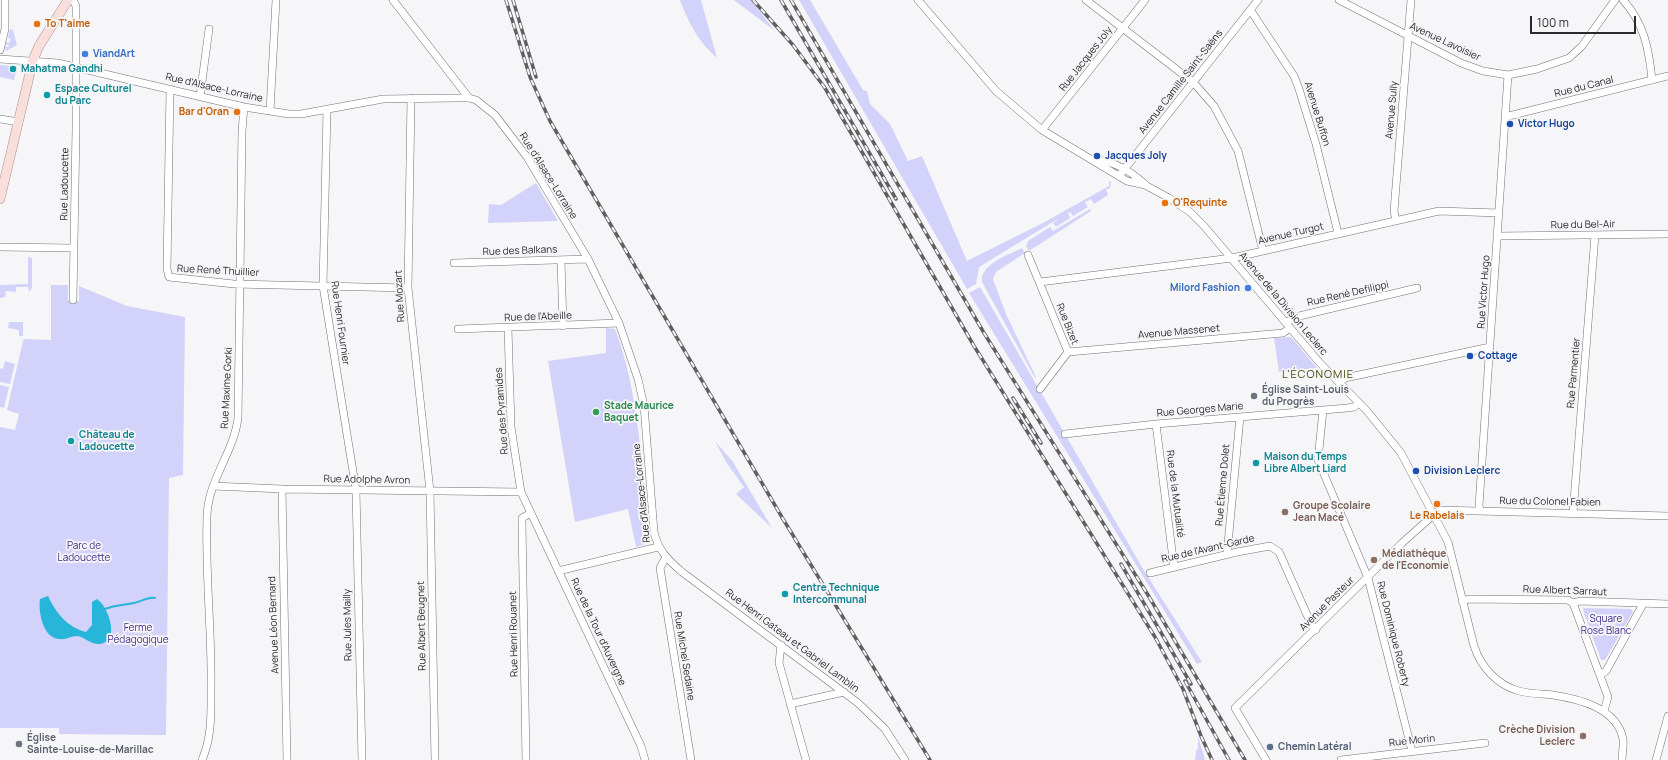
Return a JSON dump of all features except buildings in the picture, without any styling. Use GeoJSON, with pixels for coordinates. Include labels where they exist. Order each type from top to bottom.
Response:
{"type":"FeatureCollection","features":[{"type":"Feature","properties":{"kind":"main road"},"geometry":{"type":"LineString","coordinates":[[0,199],[34,60],[39,46],[68,0]]}},
{"type":"Feature","properties":{"kind":"street"},"geometry":{"type":"LineString","coordinates":[[0,50],[5,29],[5,0]]}},
{"type":"Feature","properties":{"kind":"street","name":"Rue Ladoucette"},"geometry":{"type":"LineString","coordinates":[[73,0],[76,6],[73,300]]}},
{"type":"Feature","properties":{"kind":"street"},"geometry":{"type":"LineString","coordinates":[[270,111],[276,0]]}},
{"type":"Feature","properties":{"kind":"street"},"geometry":{"type":"LineString","coordinates":[[393,0],[469,98]]}},
{"type":"Feature","properties":{"kind":"street","name":"Avenue de la Division Leclerc"},"geometry":{"type":"LineString","coordinates":[[918,0],[996,91],[1042,130],[1127,181],[1145,185],[1178,203],[1190,212],[1232,258],[1288,326],[1359,403],[1401,453],[1451,548],[1462,601],[1480,661],[1494,678],[1519,691],[1563,697],[1604,711],[1615,721],[1623,739],[1622,760]]}},
{"type":"Feature","properties":{"kind":"street"},"geometry":{"type":"LineString","coordinates":[[1086,0],[1193,82],[1214,106],[1238,151],[1263,251]]}},
{"type":"Feature","properties":{"kind":"street","name":"Rue Jacques Joly"},"geometry":{"type":"LineString","coordinates":[[1042,130],[1145,0]]}},
{"type":"Feature","properties":{"kind":"street","name":"Avenue Camille Saint-Saëns"},"geometry":{"type":"LineString","coordinates":[[1119,176],[1251,11],[1258,0]]}},
{"type":"Feature","properties":{"kind":"street","name":"Avenue Lavoisier"},"geometry":{"type":"LineString","coordinates":[[1340,0],[1461,63],[1483,71],[1508,75],[1536,69],[1569,58],[1582,46],[1615,0]]}},
{"type":"Feature","properties":{"kind":"street","name":"Avenue Sully"},"geometry":{"type":"LineString","coordinates":[[1396,221],[1394,211],[1411,0]]}},
{"type":"Feature","properties":{"kind":"street"},"geometry":{"type":"LineString","coordinates":[[1623,0],[1634,12],[1644,32],[1652,80]]}},
{"type":"Feature","properties":{"kind":"street","name":"Avenue Buffon"},"geometry":{"type":"LineString","coordinates":[[1251,11],[1297,82],[1316,144],[1338,234]]}},
{"type":"Feature","properties":{"kind":"street"},"geometry":{"type":"LineString","coordinates":[[200,96],[209,29]]}},
{"type":"Feature","properties":{"kind":"street","name":"Rue d'Alsace-Lorraine"},"geometry":{"type":"LineString","coordinates":[[0,58],[58,63],[244,107],[296,115],[383,99],[411,98],[469,98],[489,109],[512,136],[527,157],[588,259],[619,323],[638,379],[644,406],[654,532],[658,547]]}},
{"type":"Feature","properties":{"kind":"street","name":"Rue Victor Hugo"},"geometry":{"type":"LineString","coordinates":[[1480,510],[1478,506],[1498,236],[1508,75]]}},
{"type":"Feature","properties":{"kind":"street","name":"Rue du Canal"},"geometry":{"type":"LineString","coordinates":[[1505,117],[1668,76]]}},
{"type":"Feature","properties":{"kind":"street","name":"Rue René Thuillier"},"geometry":{"type":"LineString","coordinates":[[170,89],[167,275],[172,279],[240,283],[408,288]]}},
{"type":"Feature","properties":{"kind":"street","name":"Rue Mozart"},"geometry":{"type":"LineString","coordinates":[[411,98],[408,288],[430,492]]}},
{"type":"Feature","properties":{"kind":"street","name":"Rue Maxime Gorki"},"geometry":{"type":"LineString","coordinates":[[202,760],[208,746],[211,727],[207,514],[213,486],[236,428],[242,131],[244,107]]}},
{"type":"Feature","properties":{"kind":"street","name":"Rue Henri Fournier"},"geometry":{"type":"LineString","coordinates":[[327,110],[323,286],[356,490]]}},
{"type":"Feature","properties":{"kind":"street"},"geometry":{"type":"LineString","coordinates":[[0,119],[19,122]]}},
{"type":"Feature","properties":{"kind":"street"},"geometry":{"type":"LineString","coordinates":[[1094,160],[1107,160],[1126,169],[1145,185]]}},
{"type":"Feature","properties":{"kind":"street","name":"Avenue Turgot"},"geometry":{"type":"LineString","coordinates":[[1040,282],[1232,258],[1439,211],[1499,213]]}},
{"type":"Feature","properties":{"kind":"street","name":"Rue du Bel-Air"},"geometry":{"type":"LineString","coordinates":[[1498,236],[1668,234]]}},
{"type":"Feature","properties":{"kind":"street","name":"Rue Parmentier"},"geometry":{"type":"LineString","coordinates":[[1573,513],[1595,235]]}},
{"type":"Feature","properties":{"kind":"street"},"geometry":{"type":"LineString","coordinates":[[0,247],[73,248]]}},
{"type":"Feature","properties":{"kind":"street","name":"Rue Bizet"},"geometry":{"type":"LineString","coordinates":[[1028,255],[1068,352],[1040,389]]}},
{"type":"Feature","properties":{"kind":"street","name":"Rue des Balkans"},"geometry":{"type":"LineString","coordinates":[[454,263],[588,259]]}},
{"type":"Feature","properties":{"kind":"street"},"geometry":{"type":"LineString","coordinates":[[561,260],[563,326]]}},
{"type":"Feature","properties":{"kind":"street","name":"Rue René Defilippi"},"geometry":{"type":"LineString","coordinates":[[1288,326],[1295,317],[1417,288]]}},
{"type":"Feature","properties":{"kind":"street","name":"Rue de l'Abeille"},"geometry":{"type":"LineString","coordinates":[[458,329],[619,323]]}},
{"type":"Feature","properties":{"kind":"street","name":"Avenue Massenet"},"geometry":{"type":"LineString","coordinates":[[1068,352],[1283,333],[1288,326]]}},
{"type":"Feature","properties":{"kind":"street","name":"Rue des Pyramides"},"geometry":{"type":"LineString","coordinates":[[508,328],[512,427],[521,492],[531,513]]}},
{"type":"Feature","properties":{"kind":"street"},"geometry":{"type":"LineString","coordinates":[[1340,383],[1345,378],[1490,347]]}},
{"type":"Feature","properties":{"kind":"street","name":"Rue Georges Marie"},"geometry":{"type":"LineString","coordinates":[[1065,434],[1156,424],[1354,407],[1359,403]]}},
{"type":"Feature","properties":{"kind":"street","name":"Rue Dominique Roberty"},"geometry":{"type":"LineString","coordinates":[[1323,410],[1318,460],[1368,578],[1412,751]]}},
{"type":"Feature","properties":{"kind":"street","name":"Rue Étienne Dolet"},"geometry":{"type":"LineString","coordinates":[[1228,554],[1240,417]]}},
{"type":"Feature","properties":{"kind":"street","name":"Rue de la Mutualité"},"geometry":{"type":"LineString","coordinates":[[1156,424],[1174,567]]}},
{"type":"Feature","properties":{"kind":"street","name":"Rue Adolphe Avron"},"geometry":{"type":"LineString","coordinates":[[213,486],[430,492],[521,492]]}},
{"type":"Feature","properties":{"kind":"street","name":"Avenue Léon Bernard"},"geometry":{"type":"LineString","coordinates":[[282,489],[287,760]]}},
{"type":"Feature","properties":{"kind":"street","name":"Rue Jules Mailly"},"geometry":{"type":"LineString","coordinates":[[356,490],[362,760]]}},
{"type":"Feature","properties":{"kind":"street","name":"Rue Albert Beugnet"},"geometry":{"type":"LineString","coordinates":[[430,492],[435,760]]}},
{"type":"Feature","properties":{"kind":"street","name":"Rue du Colonel Fabien"},"geometry":{"type":"LineString","coordinates":[[1434,514],[1439,510],[1480,510],[1668,516]]}},
{"type":"Feature","properties":{"kind":"street","name":"Rue de la Tour d'Auvergne"},"geometry":{"type":"LineString","coordinates":[[531,513],[640,746],[645,760]]}},
{"type":"Feature","properties":{"kind":"street","name":"Rue Henri Rouanet"},"geometry":{"type":"LineString","coordinates":[[526,760],[522,518],[531,513]]}},
{"type":"Feature","properties":{"kind":"street","name":"Avenue Pasteur"},"geometry":{"type":"LineString","coordinates":[[1266,760],[1235,708],[1282,660],[1316,630],[1434,514]]}},
{"type":"Feature","properties":{"kind":"street","name":"Rue de l'Avant-Garde"},"geometry":{"type":"LineString","coordinates":[[1150,573],[1228,554],[1270,546],[1275,548],[1312,626],[1316,630]]}},
{"type":"Feature","properties":{"kind":"street"},"geometry":{"type":"LineString","coordinates":[[558,571],[658,547]]}},
{"type":"Feature","properties":{"kind":"street","name":"Rue Henri Gateau et Gabriel Lamblin"},"geometry":{"type":"LineString","coordinates":[[658,547],[682,572],[844,692],[873,716],[894,742],[905,760]]}},
{"type":"Feature","properties":{"kind":"street","name":"Rue Michel Sedaine"},"geometry":{"type":"LineString","coordinates":[[666,557],[660,568],[691,760]]}},
{"type":"Feature","properties":{"kind":"street","name":"Rue Albert Sarraut"},"geometry":{"type":"LineString","coordinates":[[1462,601],[1468,599],[1568,600],[1573,603],[1580,601],[1668,604]]}},
{"type":"Feature","properties":{"kind":"street"},"geometry":{"type":"LineString","coordinates":[[1573,603],[1608,697],[1604,711]]}},
{"type":"Feature","properties":{"kind":"street"},"geometry":{"type":"LineString","coordinates":[[1600,675],[1606,671],[1643,604]]}},
{"type":"Feature","properties":{"kind":"street"},"geometry":{"type":"LineString","coordinates":[[781,645],[779,663],[806,760]]}},
{"type":"Feature","properties":{"kind":"street"},"geometry":{"type":"LineString","coordinates":[[790,704],[844,692]]}},
{"type":"Feature","properties":{"kind":"street"},"geometry":{"type":"LineString","coordinates":[[1656,760],[1668,716]]}},
{"type":"Feature","properties":{"kind":"street","name":"Rue Morin"},"geometry":{"type":"LineString","coordinates":[[1341,760],[1486,743]]}},
{"type":"Feature","properties":{"kind":"green space"},"geometry":{"type":"Polygon","coordinates":[[[680,0],[701,0],[717,58],[699,39],[680,0]]]}},
{"type":"Feature","properties":{"kind":"green space"},"geometry":{"type":"Polygon","coordinates":[[[734,0],[751,0],[775,31],[734,0]]]}},
{"type":"Feature","properties":{"kind":"green space"},"geometry":{"type":"Polygon","coordinates":[[[799,0],[810,0],[863,90],[867,91],[870,104],[890,124],[908,161],[922,156],[967,261],[1043,223],[1109,186],[1109,181],[1111,182],[1110,188],[1106,190],[1108,195],[1094,204],[1091,199],[1085,202],[1088,207],[1073,216],[1070,212],[1068,213],[1070,218],[1056,227],[1053,223],[1061,217],[979,267],[976,284],[967,289],[799,0]]]}},
{"type":"Feature","properties":{"kind":"green space"},"geometry":{"type":"Polygon","coordinates":[[[10,29],[13,30],[17,45],[6,51],[5,46],[8,47],[9,45],[6,44],[6,42],[9,43],[11,39],[8,38],[10,29]]]}},
{"type":"Feature","properties":{"kind":"green space"},"geometry":{"type":"Polygon","coordinates":[[[0,65],[12,66],[12,70],[16,72],[14,80],[0,77],[0,65]]]}},
{"type":"Feature","properties":{"kind":"green space"},"geometry":{"type":"Polygon","coordinates":[[[536,183],[558,221],[488,223],[489,204],[501,205],[536,183]]]}},
{"type":"Feature","properties":{"kind":"green space"},"geometry":{"type":"Polygon","coordinates":[[[1090,209],[1091,211],[1029,251],[1026,246],[1028,241],[1050,227],[1053,231],[1090,209]]]}},
{"type":"Feature","properties":{"kind":"green space"},"geometry":{"type":"Polygon","coordinates":[[[1022,248],[1025,253],[996,272],[993,279],[1006,314],[1036,377],[1035,378],[982,282],[985,270],[990,265],[1022,248]]]}},
{"type":"Feature","properties":{"kind":"green space"},"geometry":{"type":"Polygon","coordinates":[[[28,257],[32,258],[32,288],[29,292],[28,287],[16,287],[16,292],[6,291],[5,297],[0,298],[0,285],[28,284],[28,257]]]}},
{"type":"Feature","properties":{"kind":"green space","name":"Parc de Ladoucette"},"geometry":{"type":"Polygon","coordinates":[[[51,285],[68,285],[68,301],[79,301],[79,286],[127,306],[185,317],[183,475],[169,478],[166,735],[59,734],[59,728],[0,728],[0,427],[15,430],[19,414],[7,410],[24,339],[51,340],[51,285]]]}},
{"type":"Feature","properties":{"kind":"green space"},"geometry":{"type":"Polygon","coordinates":[[[980,287],[1143,569],[1202,662],[1197,664],[969,293],[980,287]]]}},
{"type":"Feature","properties":{"kind":"green space"},"geometry":{"type":"Polygon","coordinates":[[[9,322],[23,322],[23,336],[19,336],[19,330],[8,328],[9,322]]]}},
{"type":"Feature","properties":{"kind":"green space","name":"Stade Maurice Baquet"},"geometry":{"type":"Polygon","coordinates":[[[606,328],[615,329],[630,380],[635,405],[649,536],[645,544],[636,547],[628,509],[575,522],[548,361],[606,353],[606,328]]]}},
{"type":"Feature","properties":{"kind":"green space"},"geometry":{"type":"Polygon","coordinates":[[[1274,338],[1292,338],[1317,368],[1279,372],[1274,338]]]}},
{"type":"Feature","properties":{"kind":"green space"},"geometry":{"type":"Polygon","coordinates":[[[5,361],[15,364],[10,384],[0,382],[0,368],[3,369],[5,361]]]}},
{"type":"Feature","properties":{"kind":"green space"},"geometry":{"type":"Polygon","coordinates":[[[0,385],[9,387],[4,408],[0,407],[0,385]]]}},
{"type":"Feature","properties":{"kind":"green space"},"geometry":{"type":"Polygon","coordinates":[[[715,441],[733,462],[772,528],[736,494],[744,487],[726,462],[715,441]]]}},
{"type":"Feature","properties":{"kind":"green space","name":"Square Rose Blanc"},"geometry":{"type":"Polygon","coordinates":[[[1584,608],[1631,609],[1633,612],[1605,660],[1601,660],[1583,610],[1584,608]]]}},
{"type":"Feature","properties":{"kind":"green space"},"geometry":{"type":"Polygon","coordinates":[[[1198,736],[1205,760],[1195,760],[1196,751],[1198,748],[1198,736]]]}},
{"type":"Feature","properties":{"kind":"water"},"geometry":{"type":"Polygon","coordinates":[[[48,596],[59,614],[68,623],[79,630],[86,632],[92,625],[92,602],[97,599],[105,609],[108,616],[111,630],[110,637],[100,644],[77,636],[62,639],[54,638],[45,629],[40,611],[40,599],[48,596]]]}},
{"type":"Feature","properties":{"kind":"waterway"},"geometry":{"type":"LineString","coordinates":[[105,609],[155,598]]}},
{"type":"Feature","properties":{"kind":"railway"},"geometry":{"type":"LineString","coordinates":[[506,0],[530,77],[550,121],[783,519],[930,760]]}},
{"type":"Feature","properties":{"kind":"railway"},"geometry":{"type":"LineString","coordinates":[[513,0],[536,77]]}},
{"type":"Feature","properties":{"kind":"railway"},"geometry":{"type":"LineString","coordinates":[[753,0],[793,45],[825,88],[974,346],[1155,637],[1183,689],[1212,760]]}},
{"type":"Feature","properties":{"kind":"railway"},"geometry":{"type":"LineString","coordinates":[[781,0],[896,199]]}},
{"type":"Feature","properties":{"kind":"railway"},"geometry":{"type":"LineString","coordinates":[[791,0],[984,333],[1148,595],[1245,760]]}},
{"type":"Feature","properties":{"kind":"railway"},"geometry":{"type":"LineString","coordinates":[[1013,398],[1041,443]]}},
{"type":"Feature","properties":{"kind":"railway"},"geometry":{"type":"LineString","coordinates":[[1121,564],[1191,684]]}},
{"type":"Feature","properties":{"kind":"railway"},"geometry":{"type":"LineString","coordinates":[[1185,681],[1229,760]]}},
{"type":"Feature","properties":{"kind":"place","name":"To T'aime"},"geometry":{"type":"Point","coordinates":[37,24]}},
{"type":"Feature","properties":{"kind":"place","name":"ViandArt"},"geometry":{"type":"Point","coordinates":[85,54]}},
{"type":"Feature","properties":{"kind":"place","name":"Mahatma Gandhi"},"geometry":{"type":"Point","coordinates":[13,69]}},
{"type":"Feature","properties":{"kind":"place","name":"Espace Culturel du Parc"},"geometry":{"type":"Point","coordinates":[47,95]}},
{"type":"Feature","properties":{"kind":"place","name":"Bar d'Oran"},"geometry":{"type":"Point","coordinates":[237,112]}},
{"type":"Feature","properties":{"kind":"place","name":"Victor Hugo"},"geometry":{"type":"Point","coordinates":[1510,124]}},
{"type":"Feature","properties":{"kind":"place","name":"Jacques Joly"},"geometry":{"type":"Point","coordinates":[1097,156]}},
{"type":"Feature","properties":{"kind":"place","name":"O'Requinte"},"geometry":{"type":"Point","coordinates":[1165,203]}},
{"type":"Feature","properties":{"kind":"place","name":"Milord Fashion"},"geometry":{"type":"Point","coordinates":[1248,288]}},
{"type":"Feature","properties":{"kind":"place","name":"Cottage"},"geometry":{"type":"Point","coordinates":[1470,356]}},
{"type":"Feature","properties":{"kind":"place","name":"Église Saint-Louis du Progrès"},"geometry":{"type":"Point","coordinates":[1254,396]}},
{"type":"Feature","properties":{"kind":"place","name":"Stade Maurice Baquet"},"geometry":{"type":"Point","coordinates":[596,412]}},
{"type":"Feature","properties":{"kind":"place","name":"Château de Ladoucette"},"geometry":{"type":"Point","coordinates":[71,441]}},
{"type":"Feature","properties":{"kind":"place","name":"Maison du Temps Libre Albert Liard"},"geometry":{"type":"Point","coordinates":[1256,463]}},
{"type":"Feature","properties":{"kind":"place","name":"Division Leclerc"},"geometry":{"type":"Point","coordinates":[1416,471]}},
{"type":"Feature","properties":{"kind":"place","name":"Le Rabelais"},"geometry":{"type":"Point","coordinates":[1437,504]}},
{"type":"Feature","properties":{"kind":"place","name":"Groupe Scolaire Jean Macé"},"geometry":{"type":"Point","coordinates":[1285,512]}},
{"type":"Feature","properties":{"kind":"place","name":"Médiathèque de l'Economie"},"geometry":{"type":"Point","coordinates":[1374,560]}},
{"type":"Feature","properties":{"kind":"place","name":"Centre Technique Intercommunal"},"geometry":{"type":"Point","coordinates":[785,594]}},
{"type":"Feature","properties":{"kind":"place","name":"Crèche Division Leclerc"},"geometry":{"type":"Point","coordinates":[1583,736]}},
{"type":"Feature","properties":{"kind":"place","name":"Église Sainte-Louise-de-Marillac"},"geometry":{"type":"Point","coordinates":[19,744]}},
{"type":"Feature","properties":{"kind":"place","name":"Chemin Latéral"},"geometry":{"type":"Point","coordinates":[1270,747]}},
{"type":"Feature","properties":{"kind":"district","name":"L'ÉCONOMIE"},"geometry":{"type":"Point","coordinates":[1318,375]}},
{"type":"Feature","properties":{"kind":"park label","name":"Ferme Pédagogique"},"geometry":{"type":"Point","coordinates":[138,634]}}]}
